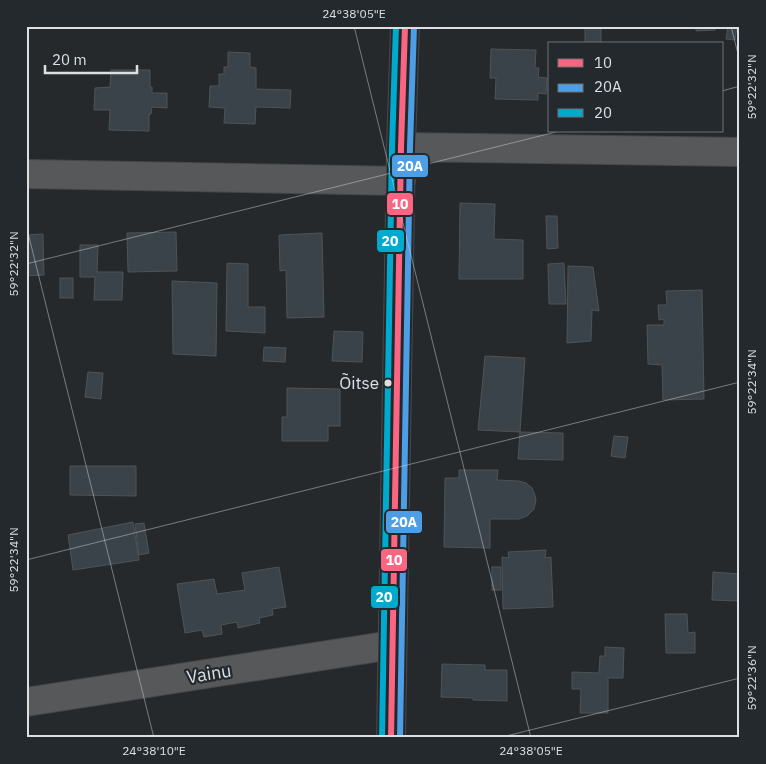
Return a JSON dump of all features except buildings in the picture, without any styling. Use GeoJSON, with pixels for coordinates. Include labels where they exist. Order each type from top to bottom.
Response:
{"type":"FeatureCollection","features":[{"type":"Feature","properties":{"kind":"main road"},"geometry":{"type":"LineString","coordinates":[[391,738],[401,147],[405,26]]}},
{"type":"Feature","properties":{"kind":"street"},"geometry":{"type":"LineString","coordinates":[[401,147],[740,152]]}},
{"type":"Feature","properties":{"kind":"street"},"geometry":{"type":"LineString","coordinates":[[26,174],[401,181]]}},
{"type":"Feature","properties":{"kind":"street","name":"Vainu"},"geometry":{"type":"LineString","coordinates":[[26,702],[392,645]]}},
{"type":"Feature","properties":{"kind":"transit line","name":"20"},"geometry":{"type":"LineString","coordinates":[[382,738],[392,147],[396,26]]}},
{"type":"Feature","properties":{"kind":"transit line","name":"10"},"geometry":{"type":"LineString","coordinates":[[391,738],[401,147],[405,26]]}},
{"type":"Feature","properties":{"kind":"transit line","name":"20A"},"geometry":{"type":"LineString","coordinates":[[400,738],[410,147],[414,26]]}},
{"type":"Feature","properties":{"kind":"place","name":"Õitse"},"geometry":{"type":"Point","coordinates":[388,383]}}]}
